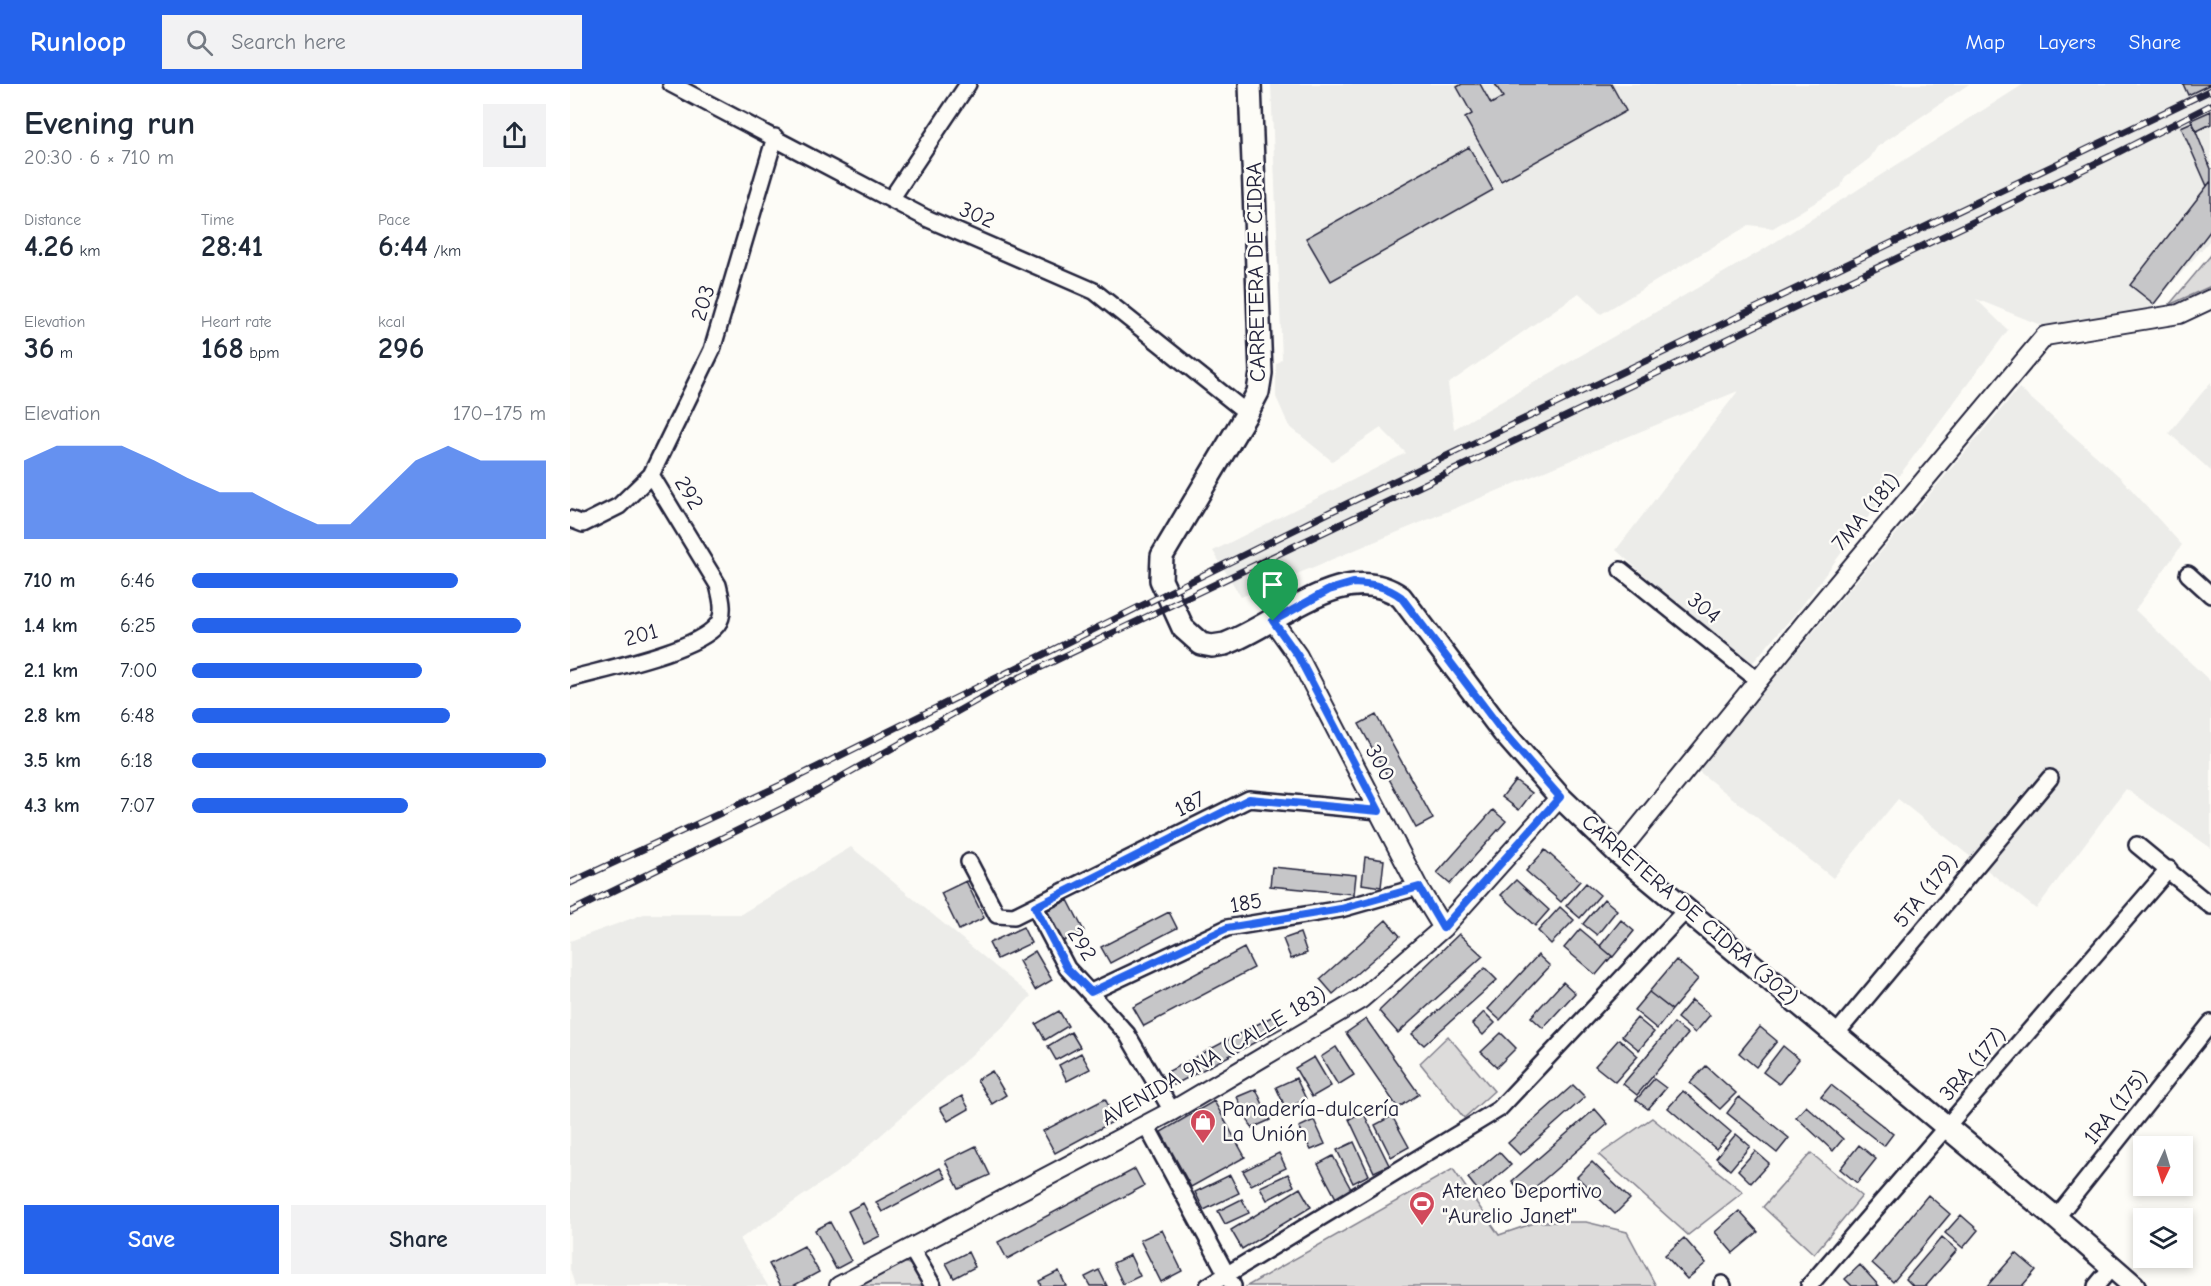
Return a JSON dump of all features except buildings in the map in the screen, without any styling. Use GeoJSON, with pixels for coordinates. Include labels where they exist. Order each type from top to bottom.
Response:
{"type":"FeatureCollection","features":[{"type":"Feature","properties":{"kind":"main road","name":"CARRETERA DE CIDRA"},"geometry":{"type":"LineString","coordinates":[[1173,611],[1161,580],[1162,556],[1258,392],[1262,360],[1250,84]]}},
{"type":"Feature","properties":{"kind":"main road","name":"CARRETERA DE CIDRA (302)"},"geometry":{"type":"LineString","coordinates":[[1173,611],[1191,638],[1201,644],[1212,646],[1237,639],[1329,590],[1353,583],[1374,584],[1390,589],[1401,597],[1503,732],[1560,797],[1618,853],[2056,1218],[2134,1286]]}},
{"type":"Feature","properties":{"kind":"street","name":"302"},"geometry":{"type":"LineString","coordinates":[[671,84],[775,136],[926,218],[1094,291],[1247,413]]}},
{"type":"Feature","properties":{"kind":"street"},"geometry":{"type":"LineString","coordinates":[[891,199],[968,84]]}},
{"type":"Feature","properties":{"kind":"street","name":"203"},"geometry":{"type":"LineString","coordinates":[[651,475],[712,350],[775,136]]}},
{"type":"Feature","properties":{"kind":"street","name":"7MA (181)"},"geometry":{"type":"LineString","coordinates":[[1618,853],[2045,336],[2179,314],[2211,299]]}},
{"type":"Feature","properties":{"kind":"street","name":"292"},"geometry":{"type":"LineString","coordinates":[[570,519],[583,524],[619,507],[651,475],[718,585],[723,605],[718,625]]}},
{"type":"Feature","properties":{"kind":"street","name":"304"},"geometry":{"type":"LineString","coordinates":[[1621,570],[1759,681]]}},
{"type":"Feature","properties":{"kind":"street"},"geometry":{"type":"LineString","coordinates":[[2188,574],[2211,596]]}},
{"type":"Feature","properties":{"kind":"street","name":"300"},"geometry":{"type":"LineString","coordinates":[[1273,621],[1298,656],[1419,887],[1443,928]]}},
{"type":"Feature","properties":{"kind":"street","name":"201"},"geometry":{"type":"LineString","coordinates":[[570,679],[693,644],[718,625]]}},
{"type":"Feature","properties":{"kind":"street","name":"5TA (179)"},"geometry":{"type":"LineString","coordinates":[[1836,1034],[2050,778]]}},
{"type":"Feature","properties":{"kind":"street","name":"AVENIDA 9NA (CALLE 183)"},"geometry":{"type":"LineString","coordinates":[[839,1286],[1172,1111],[1361,999],[1443,928],[1560,797]]}},
{"type":"Feature","properties":{"kind":"street","name":"187"},"geometry":{"type":"LineString","coordinates":[[1035,907],[1249,799],[1379,811]]}},
{"type":"Feature","properties":{"kind":"street"},"geometry":{"type":"LineString","coordinates":[[2137,845],[2169,869],[2211,906]]}},
{"type":"Feature","properties":{"kind":"street"},"geometry":{"type":"LineString","coordinates":[[969,862],[998,915],[1014,916],[1035,907]]}},
{"type":"Feature","properties":{"kind":"street","name":"3RA (177)"},"geometry":{"type":"LineString","coordinates":[[1809,1286],[2169,869]]}},
{"type":"Feature","properties":{"kind":"street","name":"185"},"geometry":{"type":"LineString","coordinates":[[1091,992],[1227,928],[1341,909],[1419,887]]}},
{"type":"Feature","properties":{"kind":"street","name":"292"},"geometry":{"type":"LineString","coordinates":[[1035,907],[1067,968],[1127,1034],[1172,1111]]}},
{"type":"Feature","properties":{"kind":"street"},"geometry":{"type":"LineString","coordinates":[[1208,1286],[1230,1281],[1499,1109],[1687,909]]}},
{"type":"Feature","properties":{"kind":"street","name":"1RA (175)"},"geometry":{"type":"LineString","coordinates":[[2056,1218],[2211,1023]]}},
{"type":"Feature","properties":{"kind":"street"},"geometry":{"type":"LineString","coordinates":[[1146,1125],[1230,1281]]}},
{"type":"Feature","properties":{"kind":"street"},"geometry":{"type":"LineString","coordinates":[[911,1248],[933,1286]]}},
{"type":"Feature","properties":{"kind":"street"},"geometry":{"type":"LineString","coordinates":[[2096,1286],[2111,1268]]}},
{"type":"Feature","properties":{"kind":"shaded area"},"geometry":{"type":"Polygon","coordinates":[[[1271,84],[1969,84],[1877,147],[1870,158],[1845,177],[1841,187],[1773,228],[1749,225],[1601,314],[1579,293],[1448,384],[1454,429],[1761,251],[2024,84],[2211,84],[2211,239],[2147,312],[2043,326],[1976,299],[2008,330],[1801,607],[1748,668],[1616,550],[1738,391],[1241,597],[1213,551],[1406,453],[1381,428],[1332,461],[1289,426],[1276,397],[1276,364],[1282,359],[1271,84]]]}},
{"type":"Feature","properties":{"kind":"shaded area"},"geometry":{"type":"Polygon","coordinates":[[[2211,255],[2211,286],[2169,305],[2211,255]]]}},
{"type":"Feature","properties":{"kind":"shaded area"},"geometry":{"type":"Polygon","coordinates":[[[2211,382],[2211,471],[2169,433],[2211,382]]]}},
{"type":"Feature","properties":{"kind":"shaded area"},"geometry":{"type":"Polygon","coordinates":[[[2019,388],[2120,477],[2182,545],[2135,610],[2211,682],[2211,848],[2126,789],[2036,909],[1898,799],[1833,878],[1697,770],[2019,388]]]}},
{"type":"Feature","properties":{"kind":"shaded area"},"geometry":{"type":"Polygon","coordinates":[[[851,847],[1031,996],[1003,1027],[846,1166],[740,1239],[768,1286],[575,1286],[570,1269],[570,941],[644,914],[741,914],[851,847]]]}},
{"type":"Feature","properties":{"kind":"shaded area"},"geometry":{"type":"Polygon","coordinates":[[[1448,1036],[1494,1091],[1464,1118],[1420,1063],[1448,1036]]]}},
{"type":"Feature","properties":{"kind":"shaded area"},"geometry":{"type":"Polygon","coordinates":[[[1652,1118],[1743,1192],[1688,1235],[1599,1155],[1652,1118]]]}},
{"type":"Feature","properties":{"kind":"shaded area"},"geometry":{"type":"Polygon","coordinates":[[[1811,1153],[1862,1196],[1814,1254],[1763,1207],[1811,1153]]]}},
{"type":"Feature","properties":{"kind":"shaded area","name":"Ateneo Deportivo \"Aurelio Janet\""},"geometry":{"type":"Polygon","coordinates":[[[1453,1169],[1499,1235],[1537,1222],[1586,1222],[1627,1232],[1656,1286],[1247,1286],[1453,1169]]]}},
{"type":"Feature","properties":{"kind":"shaded area"},"geometry":{"type":"Polygon","coordinates":[[[902,1261],[911,1265],[923,1286],[854,1286],[902,1261]]]}},
{"type":"Feature","properties":{"kind":"railway"},"geometry":{"type":"LineString","coordinates":[[570,883],[781,785],[1332,511],[2211,90]]}},
{"type":"Feature","properties":{"kind":"railway"},"geometry":{"type":"LineString","coordinates":[[570,912],[802,799],[1006,684],[2111,156],[2211,105]]}},
{"type":"Feature","properties":{"kind":"place","name":"Panadería-dulcería La Unión"},"geometry":{"type":"Point","coordinates":[1203,1145]}},
{"type":"Feature","properties":{"kind":"place","name":"Ateneo Deportivo \"Aurelio Janet\""},"geometry":{"type":"Point","coordinates":[1422,1227]}},
{"type":"Feature","properties":{"kind":"route"},"geometry":{"type":"LineString","coordinates":[[1353,583],[1374,584],[1390,589],[1401,597],[1503,732],[1560,797],[1443,928],[1419,887],[1341,909],[1227,928],[1091,992],[1067,968],[1035,907],[1249,799],[1379,811],[1298,656],[1273,621],[1329,590],[1353,583]]}}]}
